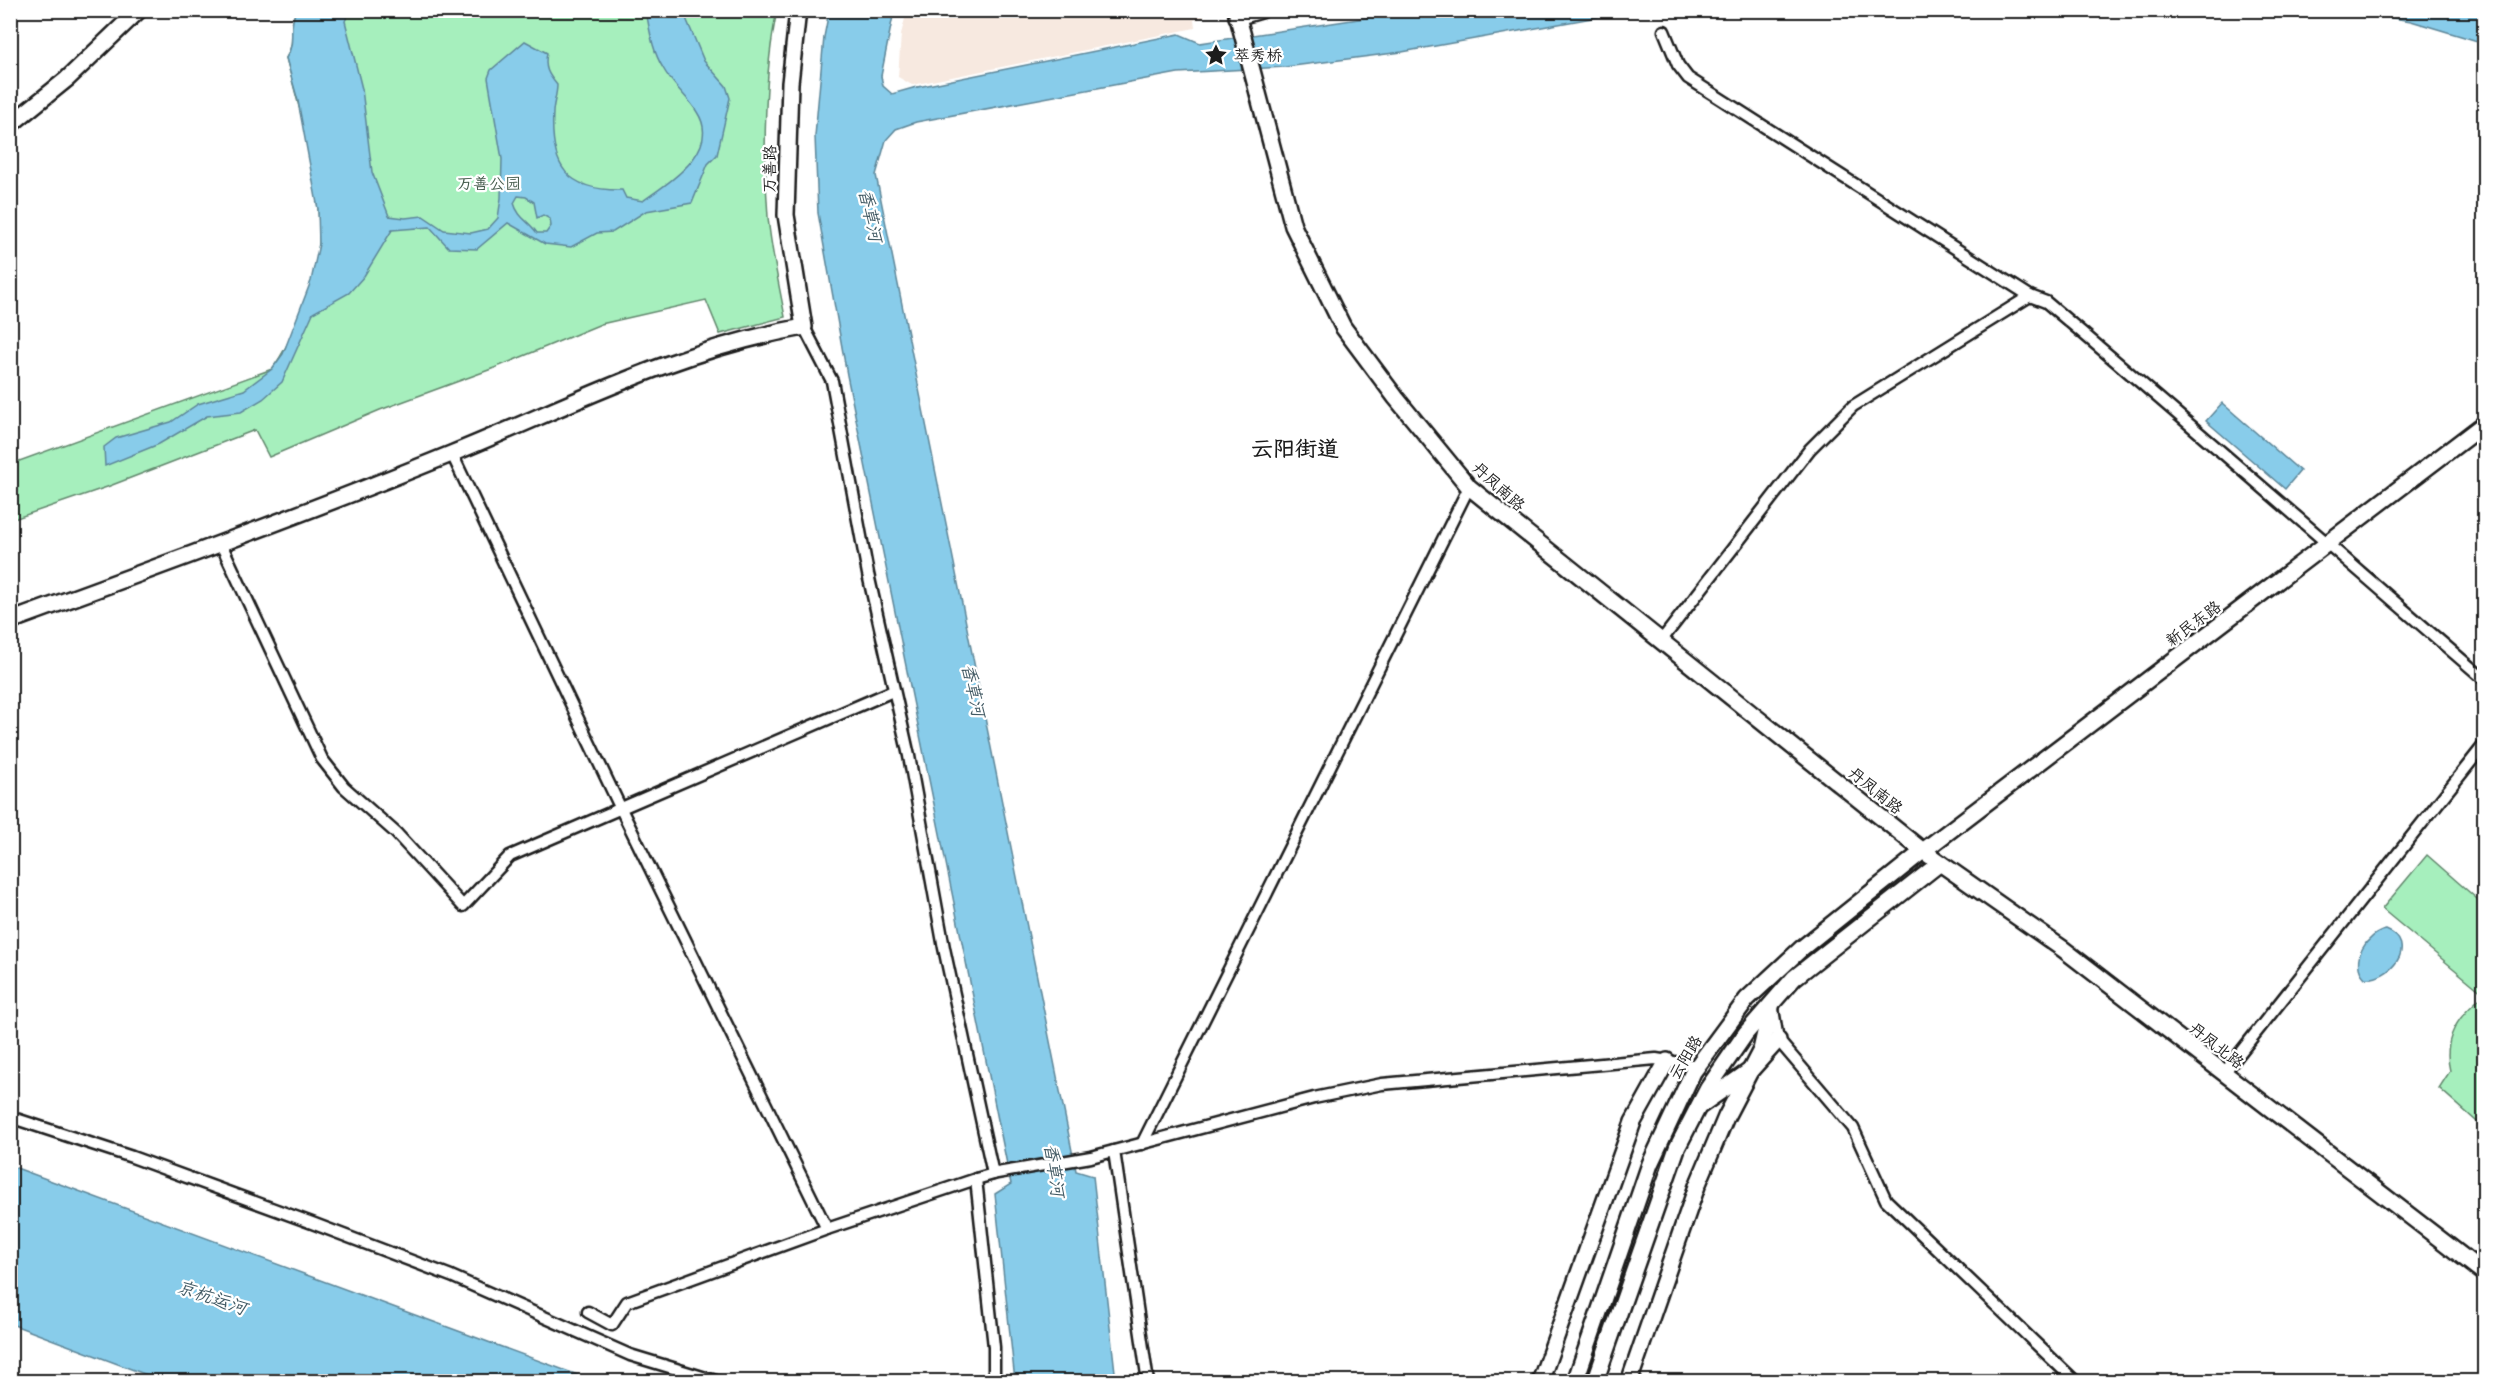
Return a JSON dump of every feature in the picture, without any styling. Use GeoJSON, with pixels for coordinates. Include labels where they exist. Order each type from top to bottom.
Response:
{"type":"FeatureCollection","features":[{"type":"Feature","properties":{"kind":"street","name":"万善路"},"geometry":{"type":"LineString","coordinates":[[798,10],[790,83],[786,215],[804,327]]}},
{"type":"Feature","properties":{"kind":"street"},"geometry":{"type":"LineString","coordinates":[[1236,14],[1261,10]]}},
{"type":"Feature","properties":{"kind":"street"},"geometry":{"type":"LineString","coordinates":[[10,125],[67,79],[133,12]]}},
{"type":"Feature","properties":{"kind":"street","name":"丹凤南路"},"geometry":{"type":"LineString","coordinates":[[1236,14],[1293,226],[1343,327],[1396,398],[1469,487],[1923,851]]}},
{"type":"Feature","properties":{"kind":"street"},"geometry":{"type":"LineString","coordinates":[[1664,31],[1678,65],[1688,78],[2030,296],[2046,302],[2267,488],[2327,544],[2484,679]]}},
{"type":"Feature","properties":{"kind":"street"},"geometry":{"type":"LineString","coordinates":[[1661,641],[1810,449],[1853,406],[2030,296]]}},
{"type":"Feature","properties":{"kind":"street"},"geometry":{"type":"LineString","coordinates":[[10,621],[221,544],[452,454],[567,403],[687,355],[752,336],[804,327],[832,381],[893,691],[913,777],[944,948],[995,1173]]}},
{"type":"Feature","properties":{"kind":"street","name":"新民东路"},"geometry":{"type":"LineString","coordinates":[[1923,851],[2484,424]]}},
{"type":"Feature","properties":{"kind":"street"},"geometry":{"type":"LineString","coordinates":[[452,454],[621,808],[827,1229]]}},
{"type":"Feature","properties":{"kind":"street"},"geometry":{"type":"LineString","coordinates":[[1142,1144],[1469,487]]}},
{"type":"Feature","properties":{"kind":"street"},"geometry":{"type":"LineString","coordinates":[[221,544],[322,759],[344,788],[396,833],[463,906],[510,856],[893,691]]}},
{"type":"Feature","properties":{"kind":"street"},"geometry":{"type":"LineString","coordinates":[[2224,1073],[2484,746]]}},
{"type":"Feature","properties":{"kind":"street","name":"丹凤北路"},"geometry":{"type":"LineString","coordinates":[[1923,851],[2063,949],[2484,1273]]}},
{"type":"Feature","properties":{"kind":"street","name":"云阳路"},"geometry":{"type":"LineString","coordinates":[[1575,1382],[1650,1164],[1697,1066],[1747,999],[1802,948],[1923,851]]}},
{"type":"Feature","properties":{"kind":"street"},"geometry":{"type":"LineString","coordinates":[[1595,1382],[1677,1148],[1698,1107],[1746,1033],[1794,978],[1940,863]]}},
{"type":"Feature","properties":{"kind":"street"},"geometry":{"type":"LineString","coordinates":[[1772,1003],[1778,1040],[1853,1128],[1887,1200],[2076,1382]]}},
{"type":"Feature","properties":{"kind":"street"},"geometry":{"type":"LineString","coordinates":[[1629,1382],[1697,1186],[1761,1050],[1772,1003]]}},
{"type":"Feature","properties":{"kind":"street"},"geometry":{"type":"LineString","coordinates":[[1698,1107],[1750,1070],[1778,1040]]}},
{"type":"Feature","properties":{"kind":"street"},"geometry":{"type":"LineString","coordinates":[[588,1312],[612,1325],[627,1302],[827,1229],[976,1179],[995,1173],[1091,1157],[1314,1098],[1382,1084],[1656,1059],[1697,1066]]}},
{"type":"Feature","properties":{"kind":"street"},"geometry":{"type":"LineString","coordinates":[[1540,1382],[1573,1284],[1633,1122],[1667,1061]]}},
{"type":"Feature","properties":{"kind":"street"},"geometry":{"type":"LineString","coordinates":[[10,1117],[132,1157],[312,1223],[451,1276],[620,1351],[719,1382]]}},
{"type":"Feature","properties":{"kind":"street"},"geometry":{"type":"LineString","coordinates":[[1114,1151],[1148,1382]]}},
{"type":"Feature","properties":{"kind":"street"},"geometry":{"type":"LineString","coordinates":[[976,1179],[994,1347],[994,1382]]}},
{"type":"Feature","properties":{"kind":"shaded area"},"geometry":{"type":"Polygon","coordinates":[[[907,11],[1202,11],[1204,17],[1194,20],[1195,28],[912,85],[898,77],[901,34],[907,11]]]}},
{"type":"Feature","properties":{"kind":"green space","name":"万善公园"},"geometry":{"type":"Polygon","coordinates":[[[296,11],[777,11],[767,86],[765,167],[769,229],[785,317],[720,334],[706,300],[601,324],[497,367],[380,410],[269,457],[255,430],[107,487],[11,520],[11,464],[272,369],[288,342],[309,291],[319,242],[317,197],[313,173],[304,125],[286,58],[291,46],[292,24],[296,11]]]}},
{"type":"Feature","properties":{"kind":"green space"},"geometry":{"type":"Polygon","coordinates":[[[2427,855],[2484,905],[2484,994],[2382,909],[2427,855]]]}},
{"type":"Feature","properties":{"kind":"green space"},"geometry":{"type":"Polygon","coordinates":[[[2484,995],[2484,1128],[2439,1088],[2450,1071],[2448,1048],[2455,1028],[2467,1011],[2484,995]]]}},
{"type":"Feature","properties":{"kind":"water"},"geometry":{"type":"Polygon","coordinates":[[[296,11],[350,11],[345,21],[362,89],[372,172],[389,216],[405,218],[423,216],[444,230],[471,233],[488,229],[498,218],[502,159],[488,78],[491,70],[525,41],[547,53],[548,71],[557,85],[553,110],[555,148],[559,161],[575,180],[588,186],[622,190],[626,198],[643,201],[678,175],[698,152],[703,139],[703,126],[697,112],[659,61],[646,11],[683,11],[704,61],[726,86],[730,98],[717,155],[708,164],[692,203],[646,211],[613,232],[597,233],[571,247],[545,244],[508,223],[477,249],[449,248],[430,227],[392,230],[364,276],[349,293],[313,313],[282,382],[263,399],[241,412],[207,416],[159,444],[105,466],[104,447],[116,438],[171,422],[198,404],[244,390],[272,369],[283,354],[311,281],[319,244],[318,209],[298,101],[286,58],[291,46],[293,18],[296,11]],[[518,196],[514,203],[516,208],[537,233],[546,233],[551,226],[550,219],[543,215],[537,218],[534,202],[526,197],[518,196]]]}},
{"type":"Feature","properties":{"kind":"water","name":"香草河"},"geometry":{"type":"Polygon","coordinates":[[[829,11],[894,11],[881,76],[883,86],[892,94],[1179,34],[1200,43],[1411,11],[1631,11],[1402,52],[1285,67],[1178,73],[916,122],[896,129],[886,140],[876,175],[1076,1171],[1093,1176],[1116,1381],[1015,1381],[995,1194],[1011,1184],[847,375],[818,213],[815,136],[824,37],[829,11]]]}},
{"type":"Feature","properties":{"kind":"water"},"geometry":{"type":"Polygon","coordinates":[[[2351,11],[2484,11],[2484,43],[2411,21],[2351,11]]]}},
{"type":"Feature","properties":{"kind":"water"},"geometry":{"type":"Polygon","coordinates":[[[2222,403],[2300,471],[2285,489],[2206,421],[2222,403]]]}},
{"type":"Feature","properties":{"kind":"water"},"geometry":{"type":"Polygon","coordinates":[[[2386,930],[2396,936],[2401,944],[2401,952],[2397,961],[2383,974],[2374,978],[2365,978],[2360,971],[2359,964],[2362,949],[2373,936],[2386,930]]]}},
{"type":"Feature","properties":{"kind":"water","name":"京杭运河"},"geometry":{"type":"Polygon","coordinates":[[[11,1166],[594,1381],[163,1381],[11,1324],[11,1166]]]}},
{"type":"Feature","properties":{"kind":"place","name":"萃秀桥"},"geometry":{"type":"Point","coordinates":[1216,55]}},
{"type":"Feature","properties":{"kind":"district","name":"云阳街道"},"geometry":{"type":"Point","coordinates":[1295,448]}}]}
